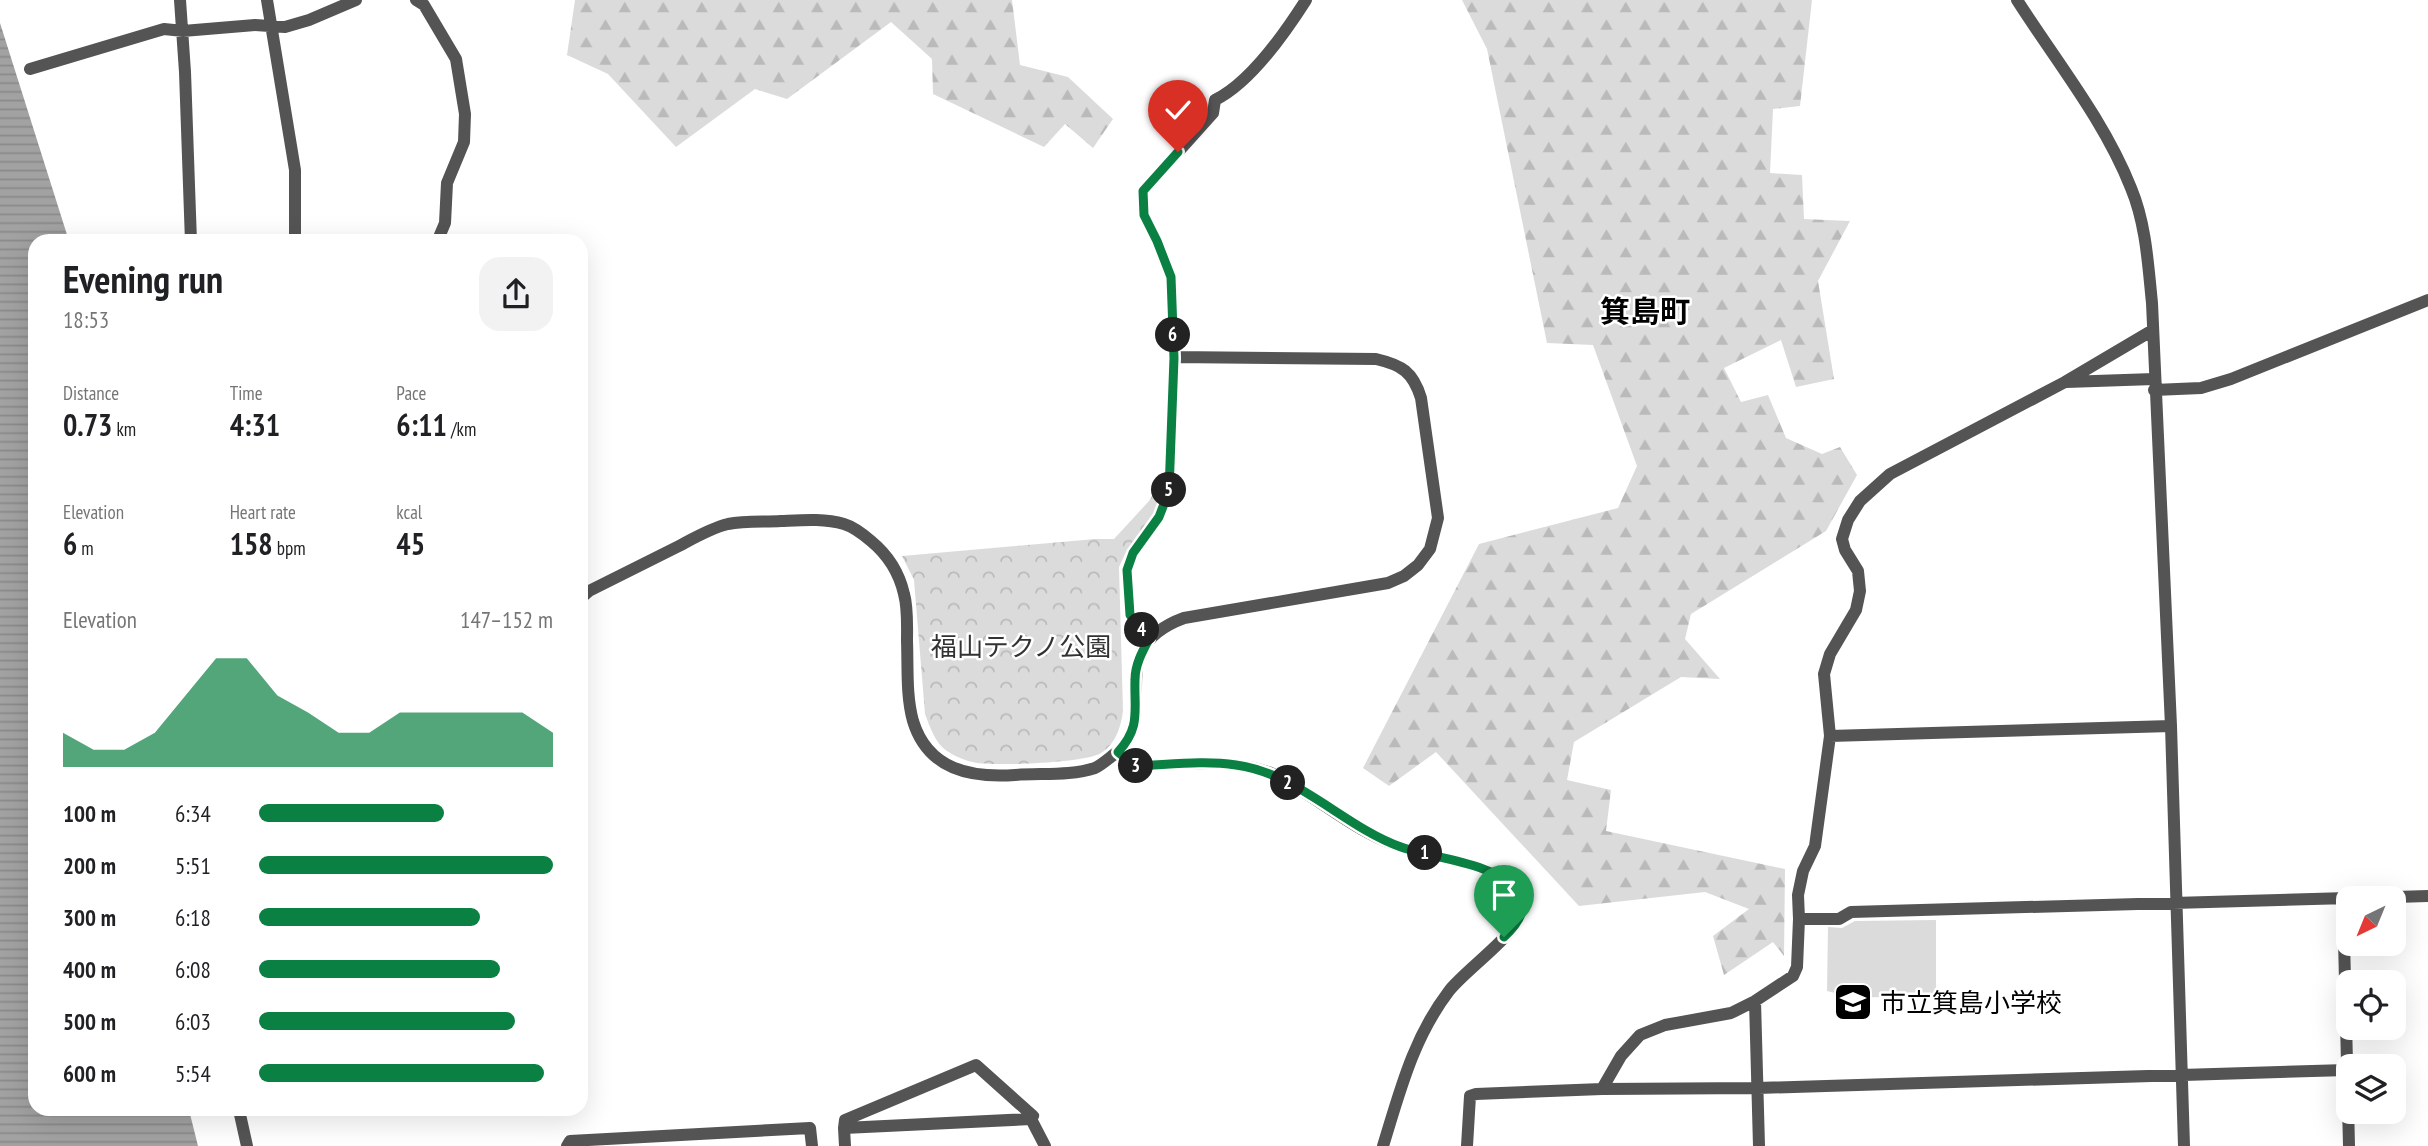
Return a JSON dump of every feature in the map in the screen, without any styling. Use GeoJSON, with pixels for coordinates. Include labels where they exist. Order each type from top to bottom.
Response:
{"type":"FeatureCollection","features":[{"type":"Feature","properties":{"kind":"street"},"geometry":{"type":"LineString","coordinates":[[180,0],[191,234]]}},
{"type":"Feature","properties":{"kind":"street"},"geometry":{"type":"LineString","coordinates":[[267,0],[295,170],[295,234]]}},
{"type":"Feature","properties":{"kind":"street"},"geometry":{"type":"LineString","coordinates":[[30,69],[164,29],[183,31],[243,26],[285,27],[356,0]]}},
{"type":"Feature","properties":{"kind":"street"},"geometry":{"type":"LineString","coordinates":[[416,0],[424,5],[456,59],[465,114],[464,142],[447,183],[445,223],[440,234]]}},
{"type":"Feature","properties":{"kind":"street"},"geometry":{"type":"LineString","coordinates":[[1149,639],[1130,615],[1127,570],[1133,553],[1159,517],[1169,491],[1174,358],[1171,277],[1144,215],[1143,191],[1213,113],[1215,100],[1231,92],[1283,36],[1306,0]]}},
{"type":"Feature","properties":{"kind":"street"},"geometry":{"type":"LineString","coordinates":[[2017,0],[2104,131],[2132,188],[2145,235],[2171,726],[2184,1146]]}},
{"type":"Feature","properties":{"kind":"street"},"geometry":{"type":"LineString","coordinates":[[2065,382],[2201,388],[2231,379],[2428,300]]}},
{"type":"Feature","properties":{"kind":"street"},"geometry":{"type":"LineString","coordinates":[[1602,1089],[1621,1056],[1640,1035],[1665,1025],[1731,1013],[1793,976],[1797,967],[1798,895],[1804,871],[1815,846],[1830,736],[1824,674],[1830,654],[1856,610],[1860,591],[1858,570],[1845,550],[1842,539],[1848,520],[1860,501],[1890,474],[2065,382],[2152,330]]}},
{"type":"Feature","properties":{"kind":"street"},"geometry":{"type":"LineString","coordinates":[[588,592],[706,532],[728,524],[812,519],[845,524],[864,535],[884,552],[897,572],[905,595],[909,693],[914,721],[925,745],[940,760],[961,772],[987,777],[1078,771],[1097,767],[1118,752],[1133,730],[1137,709],[1135,678],[1139,657],[1149,639],[1165,625],[1184,618],[1388,583],[1404,576],[1418,565],[1430,549],[1438,518],[1421,398],[1416,380],[1397,364],[1377,359],[1174,358]]}},
{"type":"Feature","properties":{"kind":"street"},"geometry":{"type":"LineString","coordinates":[[1830,736],[2171,726]]}},
{"type":"Feature","properties":{"kind":"street"},"geometry":{"type":"LineString","coordinates":[[1118,752],[1135,766],[1235,765],[1273,774],[1374,835],[1402,848],[1457,860],[1503,878],[1516,889],[1522,899],[1522,914],[1515,927],[1472,965],[1449,990],[1434,1013],[1401,1084],[1383,1146]]}},
{"type":"Feature","properties":{"kind":"street"},"geometry":{"type":"LineString","coordinates":[[2406,897],[2428,896]]}},
{"type":"Feature","properties":{"kind":"street"},"geometry":{"type":"LineString","coordinates":[[1799,919],[1839,919],[1851,912],[2336,898]]}},
{"type":"Feature","properties":{"kind":"street"},"geometry":{"type":"LineString","coordinates":[[2346,956],[2347,1054]]}},
{"type":"Feature","properties":{"kind":"street"},"geometry":{"type":"LineString","coordinates":[[1755,1001],[1759,1146]]}},
{"type":"Feature","properties":{"kind":"street"},"geometry":{"type":"LineString","coordinates":[[845,1146],[845,1120],[976,1065],[1033,1115],[1031,1119],[1045,1146]]}},
{"type":"Feature","properties":{"kind":"street"},"geometry":{"type":"LineString","coordinates":[[1467,1146],[1470,1097],[1476,1094],[2336,1070]]}},
{"type":"Feature","properties":{"kind":"street"},"geometry":{"type":"LineString","coordinates":[[240,1116],[247,1146]]}},
{"type":"Feature","properties":{"kind":"street"},"geometry":{"type":"LineString","coordinates":[[844,1128],[1031,1119]]}},
{"type":"Feature","properties":{"kind":"street"},"geometry":{"type":"LineString","coordinates":[[2348,1124],[2349,1146]]}},
{"type":"Feature","properties":{"kind":"street"},"geometry":{"type":"LineString","coordinates":[[566,1146],[570,1141],[680,1140],[810,1128],[812,1146]]}},
{"type":"Feature","properties":{"kind":"green space"},"geometry":{"type":"Polygon","coordinates":[[[575,0],[1012,0],[1020,65],[1068,77],[1113,119],[1093,148],[1065,124],[1044,147],[933,94],[932,59],[891,22],[787,99],[755,89],[676,147],[608,74],[567,55],[575,0]]]}},
{"type":"Feature","properties":{"kind":"green space"},"geometry":{"type":"Polygon","coordinates":[[[1462,0],[1812,0],[1800,106],[1773,109],[1770,173],[1802,175],[1804,219],[1850,221],[1818,281],[1834,379],[1796,387],[1781,340],[1724,368],[1741,402],[1768,395],[1786,438],[1822,454],[1840,447],[1857,475],[1826,531],[1691,614],[1685,639],[1720,679],[1681,677],[1574,742],[1567,780],[1611,790],[1606,831],[1785,869],[1784,956],[1773,942],[1724,975],[1713,936],[1749,909],[1705,892],[1579,906],[1436,752],[1389,786],[1363,768],[1479,544],[1618,508],[1637,466],[1593,345],[1547,343],[1487,49],[1462,0]]]}},
{"type":"Feature","properties":{"kind":"green space","name":"福山テクノ公園"},"geometry":{"type":"Polygon","coordinates":[[[1162,479],[1157,508],[1119,567],[1123,711],[1119,729],[1110,745],[1101,753],[1078,759],[1003,764],[969,761],[943,748],[933,734],[925,714],[914,580],[902,556],[1114,539],[1149,501],[1162,479]]]}},
{"type":"Feature","properties":{"kind":"green space"},"geometry":{"type":"Polygon","coordinates":[[[1936,920],[1936,996],[1835,998],[1835,993],[1827,991],[1828,927],[1842,928],[1855,921],[1936,920]]]}},
{"type":"Feature","properties":{"kind":"shaded area"},"geometry":{"type":"Polygon","coordinates":[[[0,23],[67,234],[28,234],[28,1116],[190,1116],[198,1146],[0,1146],[0,23]]]}},
{"type":"Feature","properties":{"kind":"place","name":"市立箕島小学校"},"geometry":{"type":"Point","coordinates":[1853,1002]}},
{"type":"Feature","properties":{"kind":"district","name":"箕島町"},"geometry":{"type":"Point","coordinates":[1645,310]}},
{"type":"Feature","properties":{"kind":"route"},"geometry":{"type":"LineString","coordinates":[[1178,152],[1143,191],[1144,215],[1171,277],[1174,358],[1171,451],[1169,491],[1159,517],[1133,553],[1127,570],[1130,615],[1149,639],[1139,657],[1135,678],[1137,709],[1133,730],[1127,743],[1118,752],[1135,766],[1235,765],[1273,774],[1374,835],[1402,848],[1457,860],[1503,878],[1516,889],[1522,899],[1522,914],[1515,927],[1504,937]]}}]}
